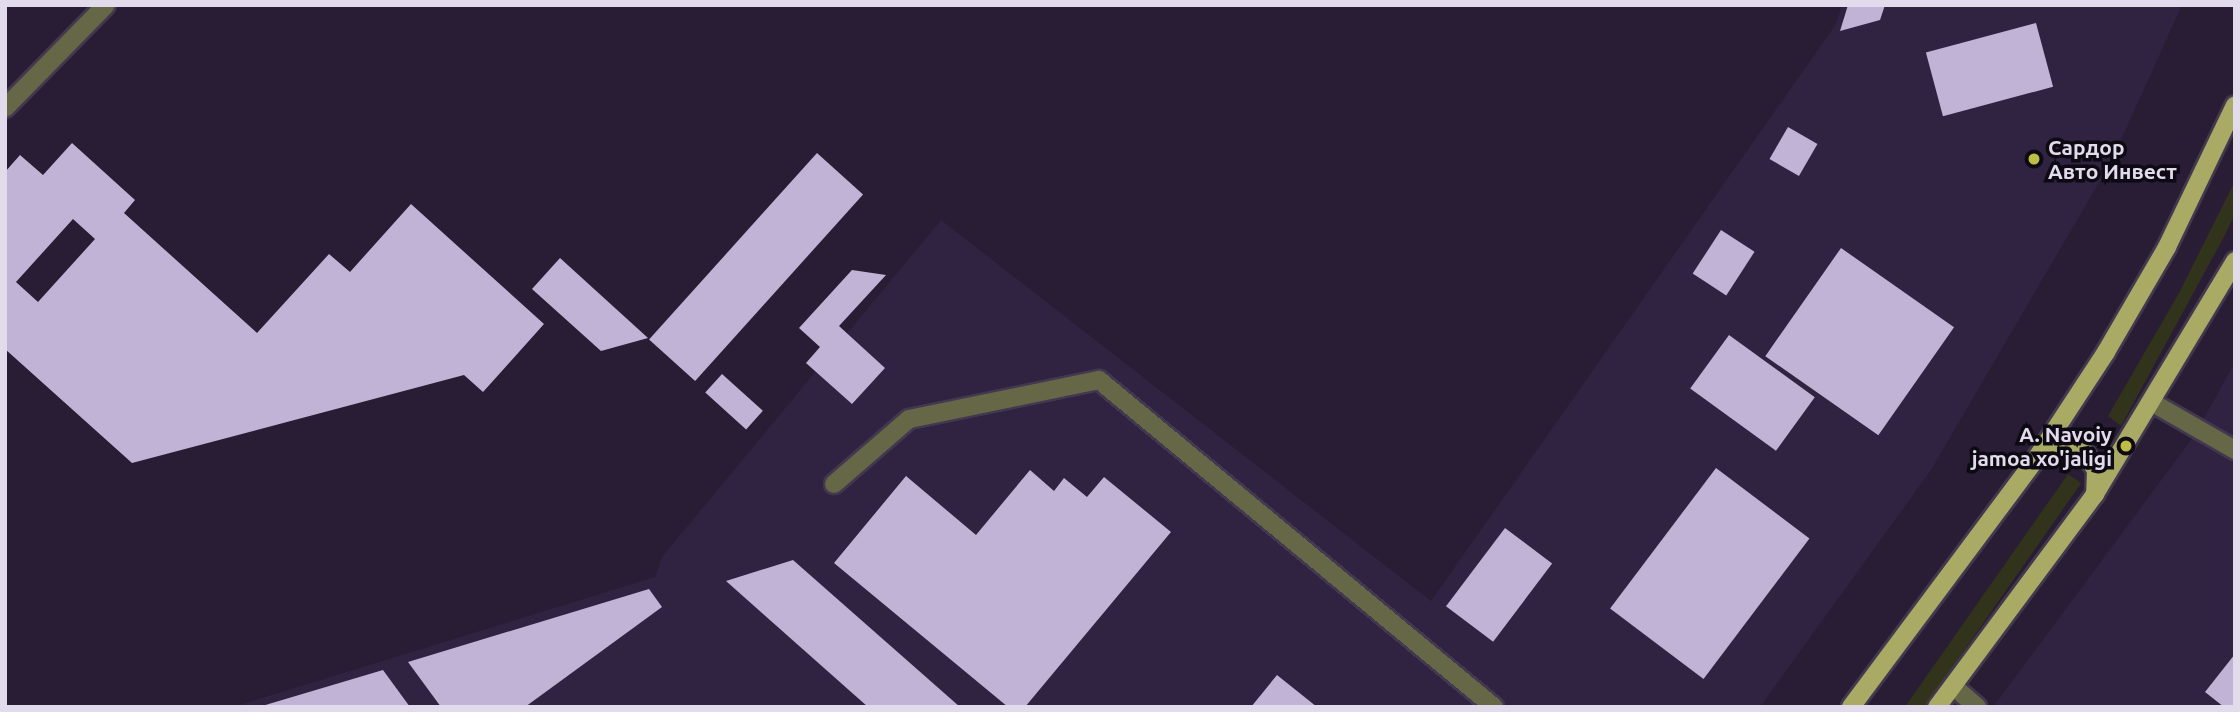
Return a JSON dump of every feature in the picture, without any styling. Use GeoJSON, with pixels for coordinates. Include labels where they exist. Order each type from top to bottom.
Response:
{"type":"FeatureCollection","features":[{"type":"Feature","properties":{"kind":"main road"},"geometry":{"type":"LineString","coordinates":[[1851,707],[2038,456],[2167,247],[2235,105]]}},
{"type":"Feature","properties":{"kind":"main road"},"geometry":{"type":"LineString","coordinates":[[1937,707],[2095,494],[2153,403],[2235,261]]}},
{"type":"Feature","properties":{"kind":"main road"},"geometry":{"type":"LineString","coordinates":[[2038,456],[2063,448],[2085,453],[2096,470],[2095,494]]}},
{"type":"Feature","properties":{"kind":"street"},"geometry":{"type":"LineString","coordinates":[[5,108],[106,5]]}},
{"type":"Feature","properties":{"kind":"street"},"geometry":{"type":"LineString","coordinates":[[834,484],[908,419],[1099,380],[1494,707]]}},
{"type":"Feature","properties":{"kind":"street"},"geometry":{"type":"LineString","coordinates":[[2153,403],[2235,450]]}},
{"type":"Feature","properties":{"kind":"street"},"geometry":{"type":"LineString","coordinates":[[1953,686],[1977,707]]}},
{"type":"Feature","properties":{"kind":"shaded area"},"geometry":{"type":"Polygon","coordinates":[[[1842,5],[2182,5],[2111,162],[1931,470],[1760,707],[233,707],[655,577],[662,557],[941,220],[1431,601],[1836,24],[1842,5]]]}},
{"type":"Feature","properties":{"kind":"shaded area"},"geometry":{"type":"Polygon","coordinates":[[[2235,362],[2235,707],[1993,707],[2194,436],[2235,362]]]}},
{"type":"Feature","properties":{"kind":"green space"},"geometry":{"type":"Polygon","coordinates":[[[2235,181],[2235,214],[2121,426],[2108,416],[2179,293],[2235,181]]]}},
{"type":"Feature","properties":{"kind":"green space"},"geometry":{"type":"Polygon","coordinates":[[[2068,474],[2081,483],[1924,707],[1905,707],[2068,474]]]}},
{"type":"Feature","properties":{"kind":"building"},"geometry":{"type":"Polygon","coordinates":[[[1848,5],[1885,5],[1880,20],[1840,31],[1848,5]]]}},
{"type":"Feature","properties":{"kind":"building"},"geometry":{"type":"Polygon","coordinates":[[[2036,23],[2053,87],[1943,116],[1926,53],[2036,23]]]}},
{"type":"Feature","properties":{"kind":"building"},"geometry":{"type":"Polygon","coordinates":[[[1788,127],[1817,144],[1799,176],[1770,159],[1788,127]]]}},
{"type":"Feature","properties":{"kind":"building"},"geometry":{"type":"Polygon","coordinates":[[[72,143],[135,200],[124,213],[257,333],[329,254],[350,272],[411,204],[544,324],[483,392],[464,375],[132,463],[5,349],[5,172],[20,155],[43,175],[72,143]],[[73,219],[16,282],[38,302],[95,239],[73,219]]]}},
{"type":"Feature","properties":{"kind":"building"},"geometry":{"type":"Polygon","coordinates":[[[817,153],[863,194],[695,381],[649,340],[817,153]]]}},
{"type":"Feature","properties":{"kind":"building"},"geometry":{"type":"Polygon","coordinates":[[[1721,230],[1755,252],[1726,295],[1693,274],[1721,230]]]}},
{"type":"Feature","properties":{"kind":"building"},"geometry":{"type":"Polygon","coordinates":[[[1841,248],[1954,327],[1878,435],[1765,356],[1841,248]]]}},
{"type":"Feature","properties":{"kind":"building"},"geometry":{"type":"Polygon","coordinates":[[[560,258],[648,338],[601,351],[532,289],[560,258]]]}},
{"type":"Feature","properties":{"kind":"building"},"geometry":{"type":"Polygon","coordinates":[[[852,270],[886,275],[839,326],[885,368],[852,404],[806,363],[820,347],[799,328],[852,270]]]}},
{"type":"Feature","properties":{"kind":"building"},"geometry":{"type":"Polygon","coordinates":[[[1729,335],[1815,397],[1776,451],[1690,388],[1729,335]]]}},
{"type":"Feature","properties":{"kind":"building"},"geometry":{"type":"Polygon","coordinates":[[[722,374],[763,411],[746,429],[705,393],[722,374]]]}},
{"type":"Feature","properties":{"kind":"building"},"geometry":{"type":"Polygon","coordinates":[[[1716,468],[1809,538],[1704,679],[1610,609],[1716,468]]]}},
{"type":"Feature","properties":{"kind":"building"},"geometry":{"type":"Polygon","coordinates":[[[1030,470],[1054,491],[1064,478],[1087,497],[1104,477],[1171,532],[1025,707],[1008,707],[834,563],[906,476],[976,535],[1030,470]]]}},
{"type":"Feature","properties":{"kind":"building"},"geometry":{"type":"Polygon","coordinates":[[[1505,528],[1552,564],[1493,642],[1446,606],[1505,528]]]}},
{"type":"Feature","properties":{"kind":"building"},"geometry":{"type":"Polygon","coordinates":[[[793,560],[960,707],[868,707],[726,581],[793,560]]]}},
{"type":"Feature","properties":{"kind":"building"},"geometry":{"type":"Polygon","coordinates":[[[649,589],[662,607],[525,707],[441,707],[408,662],[649,589]]]}},
{"type":"Feature","properties":{"kind":"building"},"geometry":{"type":"Polygon","coordinates":[[[2235,654],[2235,707],[2224,707],[2205,692],[2235,654]]]}},
{"type":"Feature","properties":{"kind":"building"},"geometry":{"type":"Polygon","coordinates":[[[383,670],[410,707],[262,707],[262,706],[383,670]]]}},
{"type":"Feature","properties":{"kind":"building"},"geometry":{"type":"Polygon","coordinates":[[[1277,675],[1317,707],[1251,707],[1277,675]]]}},
{"type":"Feature","properties":{"kind":"place","name":"Сардор Авто Инвест"},"geometry":{"type":"Point","coordinates":[2034,159]}},
{"type":"Feature","properties":{"kind":"place","name":"A. Navoiy jamoa xo'jaligi"},"geometry":{"type":"Point","coordinates":[2126,446]}}]}
